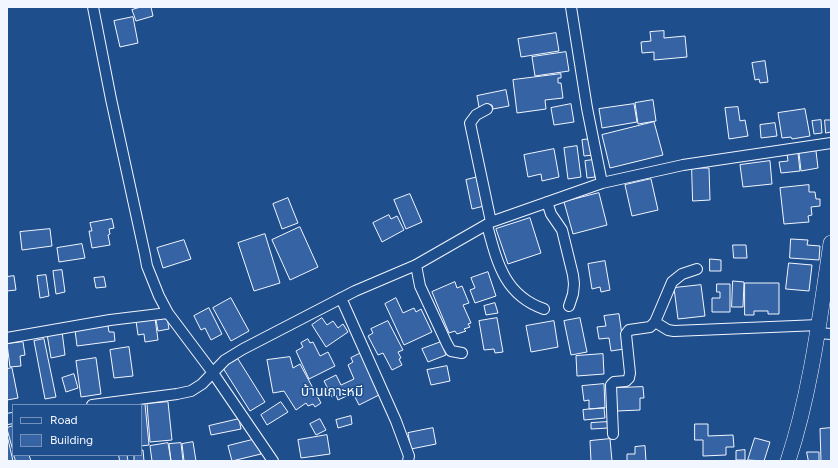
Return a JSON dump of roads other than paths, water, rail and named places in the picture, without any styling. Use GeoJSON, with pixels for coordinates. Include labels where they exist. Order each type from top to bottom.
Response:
{"type":"FeatureCollection","features":[{"type":"Feature","properties":{"kind":"street"},"geometry":{"type":"LineString","coordinates":[[93,7],[111,99],[145,255],[154,283],[168,313],[214,373],[269,460]]}},
{"type":"Feature","properties":{"kind":"street"},"geometry":{"type":"LineString","coordinates":[[571,7],[587,108],[602,183]]}},
{"type":"Feature","properties":{"kind":"street"},"geometry":{"type":"LineString","coordinates":[[487,109],[472,119],[470,127],[498,262],[511,286],[523,299],[544,309]]}},
{"type":"Feature","properties":{"kind":"street"},"geometry":{"type":"LineString","coordinates":[[100,404],[191,391],[202,384],[225,360],[236,353],[354,291],[416,265],[489,223],[547,202],[602,183],[683,165],[831,144]]}},
{"type":"Feature","properties":{"kind":"street"},"geometry":{"type":"LineString","coordinates":[[547,202],[551,214],[562,230],[573,275],[572,294],[568,306]]}},
{"type":"Feature","properties":{"kind":"street"},"geometry":{"type":"LineString","coordinates":[[788,461],[800,422],[823,331],[831,243]]}},
{"type":"Feature","properties":{"kind":"street"},"geometry":{"type":"LineString","coordinates":[[416,265],[420,286],[447,344],[451,351],[462,353]]}},
{"type":"Feature","properties":{"kind":"street"},"geometry":{"type":"LineString","coordinates":[[613,434],[611,385],[614,382],[626,381],[629,378],[630,373],[627,331],[631,329],[650,327],[655,322],[672,282],[682,274],[697,269]]}},
{"type":"Feature","properties":{"kind":"street"},"geometry":{"type":"LineString","coordinates":[[341,298],[396,421],[409,456],[408,461]]}},
{"type":"Feature","properties":{"kind":"street"},"geometry":{"type":"LineString","coordinates":[[7,338],[110,320],[168,313]]}},
{"type":"Feature","properties":{"kind":"street"},"geometry":{"type":"LineString","coordinates":[[655,322],[668,330],[674,331],[823,331]]}},
{"type":"Feature","properties":{"kind":"district","name":"บ้านเกาะหมี"},"geometry":{"type":"Point","coordinates":[332,392]}}]}
